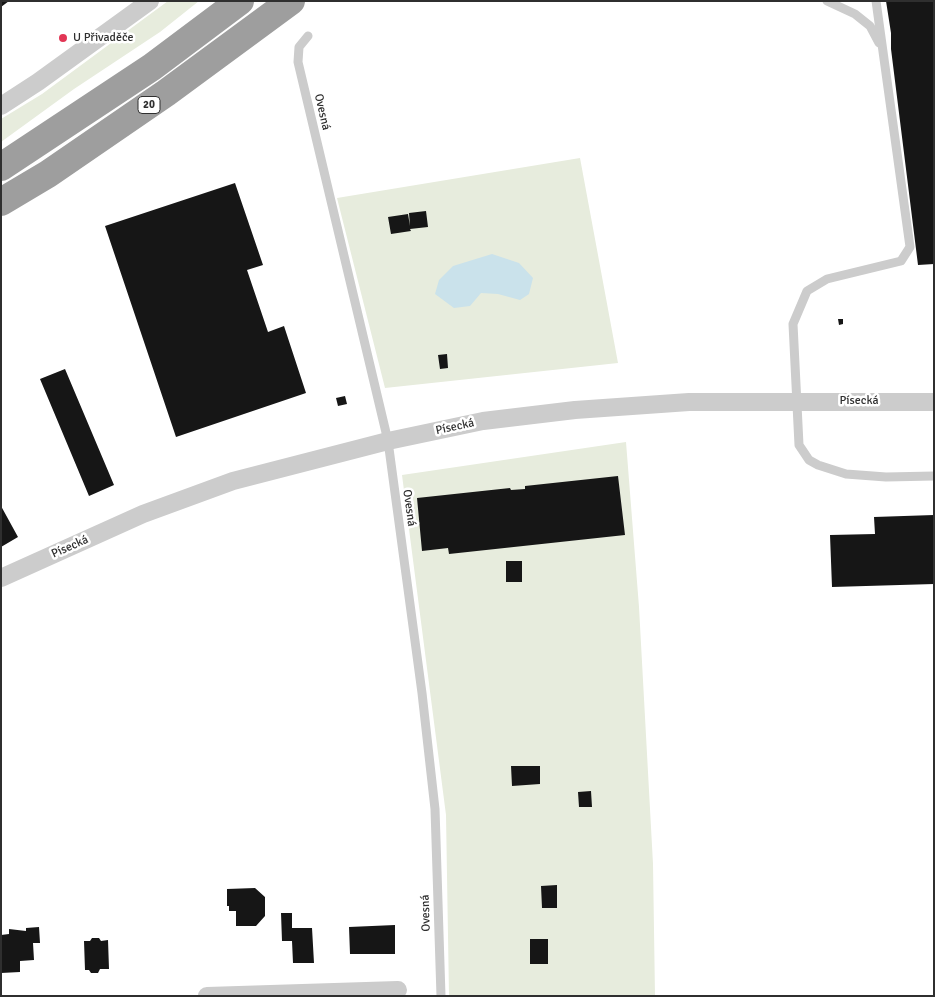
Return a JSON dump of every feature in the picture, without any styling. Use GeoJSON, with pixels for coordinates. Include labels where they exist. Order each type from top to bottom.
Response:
{"type":"FeatureCollection","features":[{"type":"Feature","properties":{"kind":"highway","name":"20"},"geometry":{"type":"LineString","coordinates":[[1,167],[152,66],[240,1]]}},
{"type":"Feature","properties":{"kind":"highway","name":"20"},"geometry":{"type":"LineString","coordinates":[[1,202],[48,174],[166,93],[291,1]]}},
{"type":"Feature","properties":{"kind":"street"},"geometry":{"type":"LineString","coordinates":[[1,106],[38,82],[150,1]]}},
{"type":"Feature","properties":{"kind":"street","name":"Písecká"},"geometry":{"type":"LineString","coordinates":[[1,578],[143,514],[233,481],[388,441],[483,421],[574,410],[689,402],[934,402]]}},
{"type":"Feature","properties":{"kind":"street"},"geometry":{"type":"LineString","coordinates":[[207,996],[398,990]]}},
{"type":"Feature","properties":{"kind":"lane"},"geometry":{"type":"LineString","coordinates":[[827,1],[855,14],[870,26],[882,50]]}},
{"type":"Feature","properties":{"kind":"lane"},"geometry":{"type":"LineString","coordinates":[[876,1],[910,247],[901,261],[827,279],[807,291],[793,324],[799,445],[809,460],[846,474],[886,477],[934,476]]}},
{"type":"Feature","properties":{"kind":"lane","name":"Ovesná"},"geometry":{"type":"LineString","coordinates":[[308,36],[299,47],[298,62],[388,441],[422,693],[435,809],[441,996]]}},
{"type":"Feature","properties":{"kind":"shaded area"},"geometry":{"type":"Polygon","coordinates":[[[168,1],[199,1],[160,32],[74,89],[1,142],[1,119],[42,94],[168,1]]]}},
{"type":"Feature","properties":{"kind":"shaded area"},"geometry":{"type":"Polygon","coordinates":[[[580,158],[618,363],[385,388],[337,198],[580,158]]]}},
{"type":"Feature","properties":{"kind":"shaded area"},"geometry":{"type":"Polygon","coordinates":[[[626,442],[639,607],[653,864],[655,996],[449,996],[446,815],[402,475],[626,442]]]}},
{"type":"Feature","properties":{"kind":"water"},"geometry":{"type":"Polygon","coordinates":[[[492,254],[519,263],[533,278],[529,294],[520,300],[498,294],[481,293],[470,306],[454,308],[435,294],[439,280],[453,266],[492,254]]]}},
{"type":"Feature","properties":{"kind":"building"},"geometry":{"type":"Polygon","coordinates":[[[1,1],[9,1],[1,7],[1,1]]]}},
{"type":"Feature","properties":{"kind":"building"},"geometry":{"type":"Polygon","coordinates":[[[886,1],[934,1],[934,264],[918,265],[886,1]]]}},
{"type":"Feature","properties":{"kind":"building"},"geometry":{"type":"Polygon","coordinates":[[[235,183],[263,265],[247,270],[268,332],[284,326],[306,393],[176,437],[105,226],[235,183]]]}},
{"type":"Feature","properties":{"kind":"building"},"geometry":{"type":"Polygon","coordinates":[[[426,211],[428,227],[391,234],[388,217],[408,214],[410,226],[409,213],[426,211]]]}},
{"type":"Feature","properties":{"kind":"building"},"geometry":{"type":"Polygon","coordinates":[[[838,319],[843,319],[843,324],[839,325],[838,319]]]}},
{"type":"Feature","properties":{"kind":"building"},"geometry":{"type":"Polygon","coordinates":[[[447,354],[448,368],[440,369],[438,355],[447,354]]]}},
{"type":"Feature","properties":{"kind":"building"},"geometry":{"type":"Polygon","coordinates":[[[65,369],[114,485],[89,496],[40,379],[65,369]]]}},
{"type":"Feature","properties":{"kind":"building"},"geometry":{"type":"Polygon","coordinates":[[[345,396],[347,404],[338,406],[336,398],[345,396]]]}},
{"type":"Feature","properties":{"kind":"building"},"geometry":{"type":"Polygon","coordinates":[[[618,476],[625,535],[449,554],[448,548],[422,551],[417,498],[510,488],[511,490],[525,489],[525,486],[618,476]]]}},
{"type":"Feature","properties":{"kind":"building"},"geometry":{"type":"Polygon","coordinates":[[[1,506],[18,537],[1,547],[1,506]]]}},
{"type":"Feature","properties":{"kind":"building"},"geometry":{"type":"Polygon","coordinates":[[[934,515],[934,584],[832,587],[830,535],[875,534],[874,517],[934,515]]]}},
{"type":"Feature","properties":{"kind":"building"},"geometry":{"type":"Polygon","coordinates":[[[506,561],[522,561],[522,582],[506,582],[506,561]]]}},
{"type":"Feature","properties":{"kind":"building"},"geometry":{"type":"Polygon","coordinates":[[[511,766],[540,766],[540,784],[512,786],[511,766]]]}},
{"type":"Feature","properties":{"kind":"building"},"geometry":{"type":"Polygon","coordinates":[[[591,791],[592,807],[579,807],[578,792],[591,791]]]}},
{"type":"Feature","properties":{"kind":"building"},"geometry":{"type":"Polygon","coordinates":[[[557,885],[557,908],[542,908],[541,886],[557,885]]]}},
{"type":"Feature","properties":{"kind":"building"},"geometry":{"type":"Polygon","coordinates":[[[255,888],[265,897],[265,916],[256,926],[236,926],[236,911],[229,911],[229,906],[227,906],[227,889],[255,888]]]}},
{"type":"Feature","properties":{"kind":"building"},"geometry":{"type":"Polygon","coordinates":[[[281,913],[292,913],[292,928],[312,928],[314,963],[293,963],[292,941],[282,941],[281,913]]]}},
{"type":"Feature","properties":{"kind":"building"},"geometry":{"type":"Polygon","coordinates":[[[395,925],[395,954],[350,954],[349,927],[395,925]]]}},
{"type":"Feature","properties":{"kind":"building"},"geometry":{"type":"Polygon","coordinates":[[[39,927],[40,943],[33,943],[34,960],[20,961],[20,972],[1,973],[1,935],[9,934],[9,929],[26,931],[26,928],[39,927]]]}},
{"type":"Feature","properties":{"kind":"building"},"geometry":{"type":"Polygon","coordinates":[[[92,938],[99,938],[101,941],[108,940],[109,969],[100,969],[98,973],[91,973],[89,970],[85,970],[84,941],[90,941],[92,938]]]}},
{"type":"Feature","properties":{"kind":"building"},"geometry":{"type":"Polygon","coordinates":[[[530,939],[548,939],[548,964],[530,964],[530,939]]]}},
{"type":"Feature","properties":{"kind":"place","name":"U Přivaděče"},"geometry":{"type":"Point","coordinates":[63,38]}}]}
